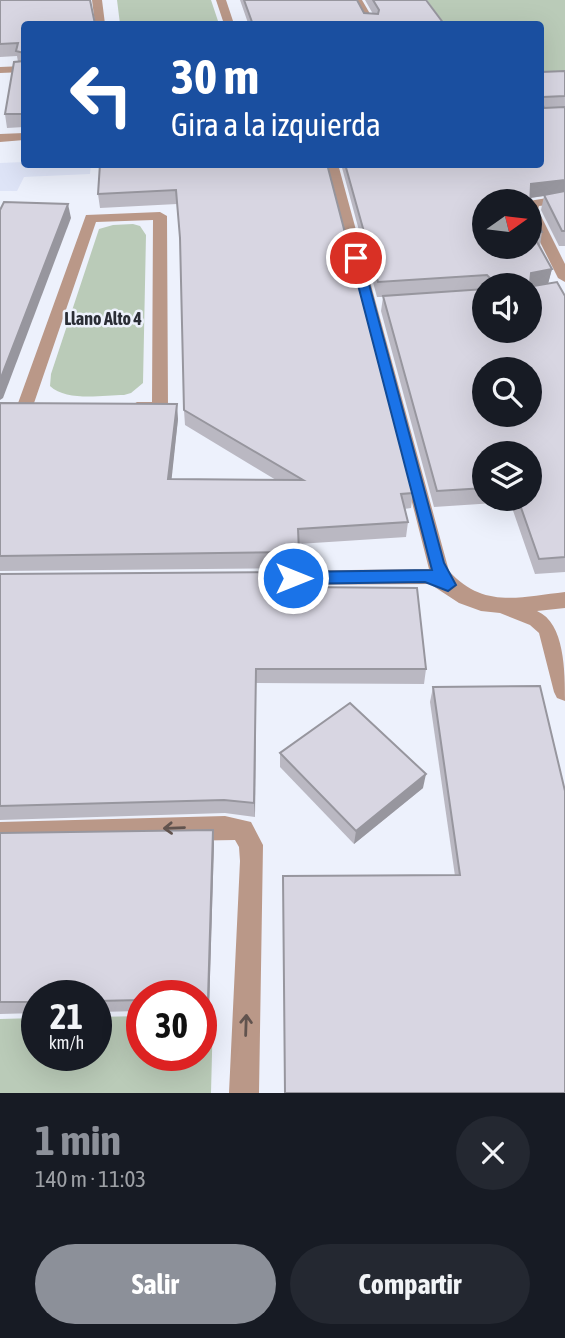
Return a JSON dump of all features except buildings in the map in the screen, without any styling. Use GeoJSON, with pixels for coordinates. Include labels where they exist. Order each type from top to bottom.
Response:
{"type":"FeatureCollection","features":[{"type":"Feature","properties":{"kind":"street"},"geometry":{"type":"LineString","coordinates":[[97,0],[100,21]]}},
{"type":"Feature","properties":{"kind":"street"},"geometry":{"type":"LineString","coordinates":[[221,0],[228,21]]}},
{"type":"Feature","properties":{"kind":"street"},"geometry":{"type":"LineString","coordinates":[[357,0],[369,21]]}},
{"type":"Feature","properties":{"kind":"street"},"geometry":{"type":"LineString","coordinates":[[0,71],[21,69]]}},
{"type":"Feature","properties":{"kind":"street"},"geometry":{"type":"LineString","coordinates":[[0,138],[21,137]]}},
{"type":"Feature","properties":{"kind":"street"},"geometry":{"type":"LineString","coordinates":[[333,168],[377,304],[436,563],[448,585]]}},
{"type":"Feature","properties":{"kind":"street"},"geometry":{"type":"LineString","coordinates":[[563,285],[531,210],[538,201],[565,199]]}},
{"type":"Feature","properties":{"kind":"street"},"geometry":{"type":"LineString","coordinates":[[25,406],[91,218],[160,216],[160,407],[120,406]]}},
{"type":"Feature","properties":{"kind":"street"},"geometry":{"type":"LineString","coordinates":[[248,578],[413,575],[434,577],[474,603],[498,605],[565,600]]}},
{"type":"Feature","properties":{"kind":"street"},"geometry":{"type":"LineString","coordinates":[[498,605],[537,619],[548,629],[565,692]]}},
{"type":"Feature","properties":{"kind":"street"},"geometry":{"type":"LineString","coordinates":[[0,834],[225,827],[242,830],[251,845],[252,861],[244,1093]]}},
{"type":"Feature","properties":{"kind":"shaded area"},"geometry":{"type":"Polygon","coordinates":[[[21,162],[21,168],[91,168],[90,174],[24,177],[17,191],[0,191],[0,163],[21,162]]]}},
{"type":"Feature","properties":{"kind":"green space"},"geometry":{"type":"Polygon","coordinates":[[[117,0],[211,0],[218,21],[120,21],[117,0]]]}},
{"type":"Feature","properties":{"kind":"green space"},"geometry":{"type":"Polygon","coordinates":[[[427,0],[565,0],[565,78],[544,79],[544,21],[442,21],[427,0]]]}},
{"type":"Feature","properties":{"kind":"green space"},"geometry":{"type":"Polygon","coordinates":[[[133,224],[140,226],[146,235],[143,383],[124,395],[75,396],[57,391],[50,386],[51,374],[99,229],[133,224]]]}},
{"type":"Feature","properties":{"kind":"green space"},"geometry":{"type":"Polygon","coordinates":[[[126,1016],[126,1071],[212,1071],[211,1093],[0,1093],[0,1019],[21,1018],[21,1071],[112,1071],[112,1017],[126,1016]]]}},
{"type":"Feature","properties":{"kind":"district","name":"Llano Alto 4"},"geometry":{"type":"Point","coordinates":[103,318]}},
{"type":"Feature","properties":{"kind":"route"},"geometry":{"type":"LineString","coordinates":[[293,578],[413,575],[434,577],[448,585],[436,563],[356,258]]}}]}
